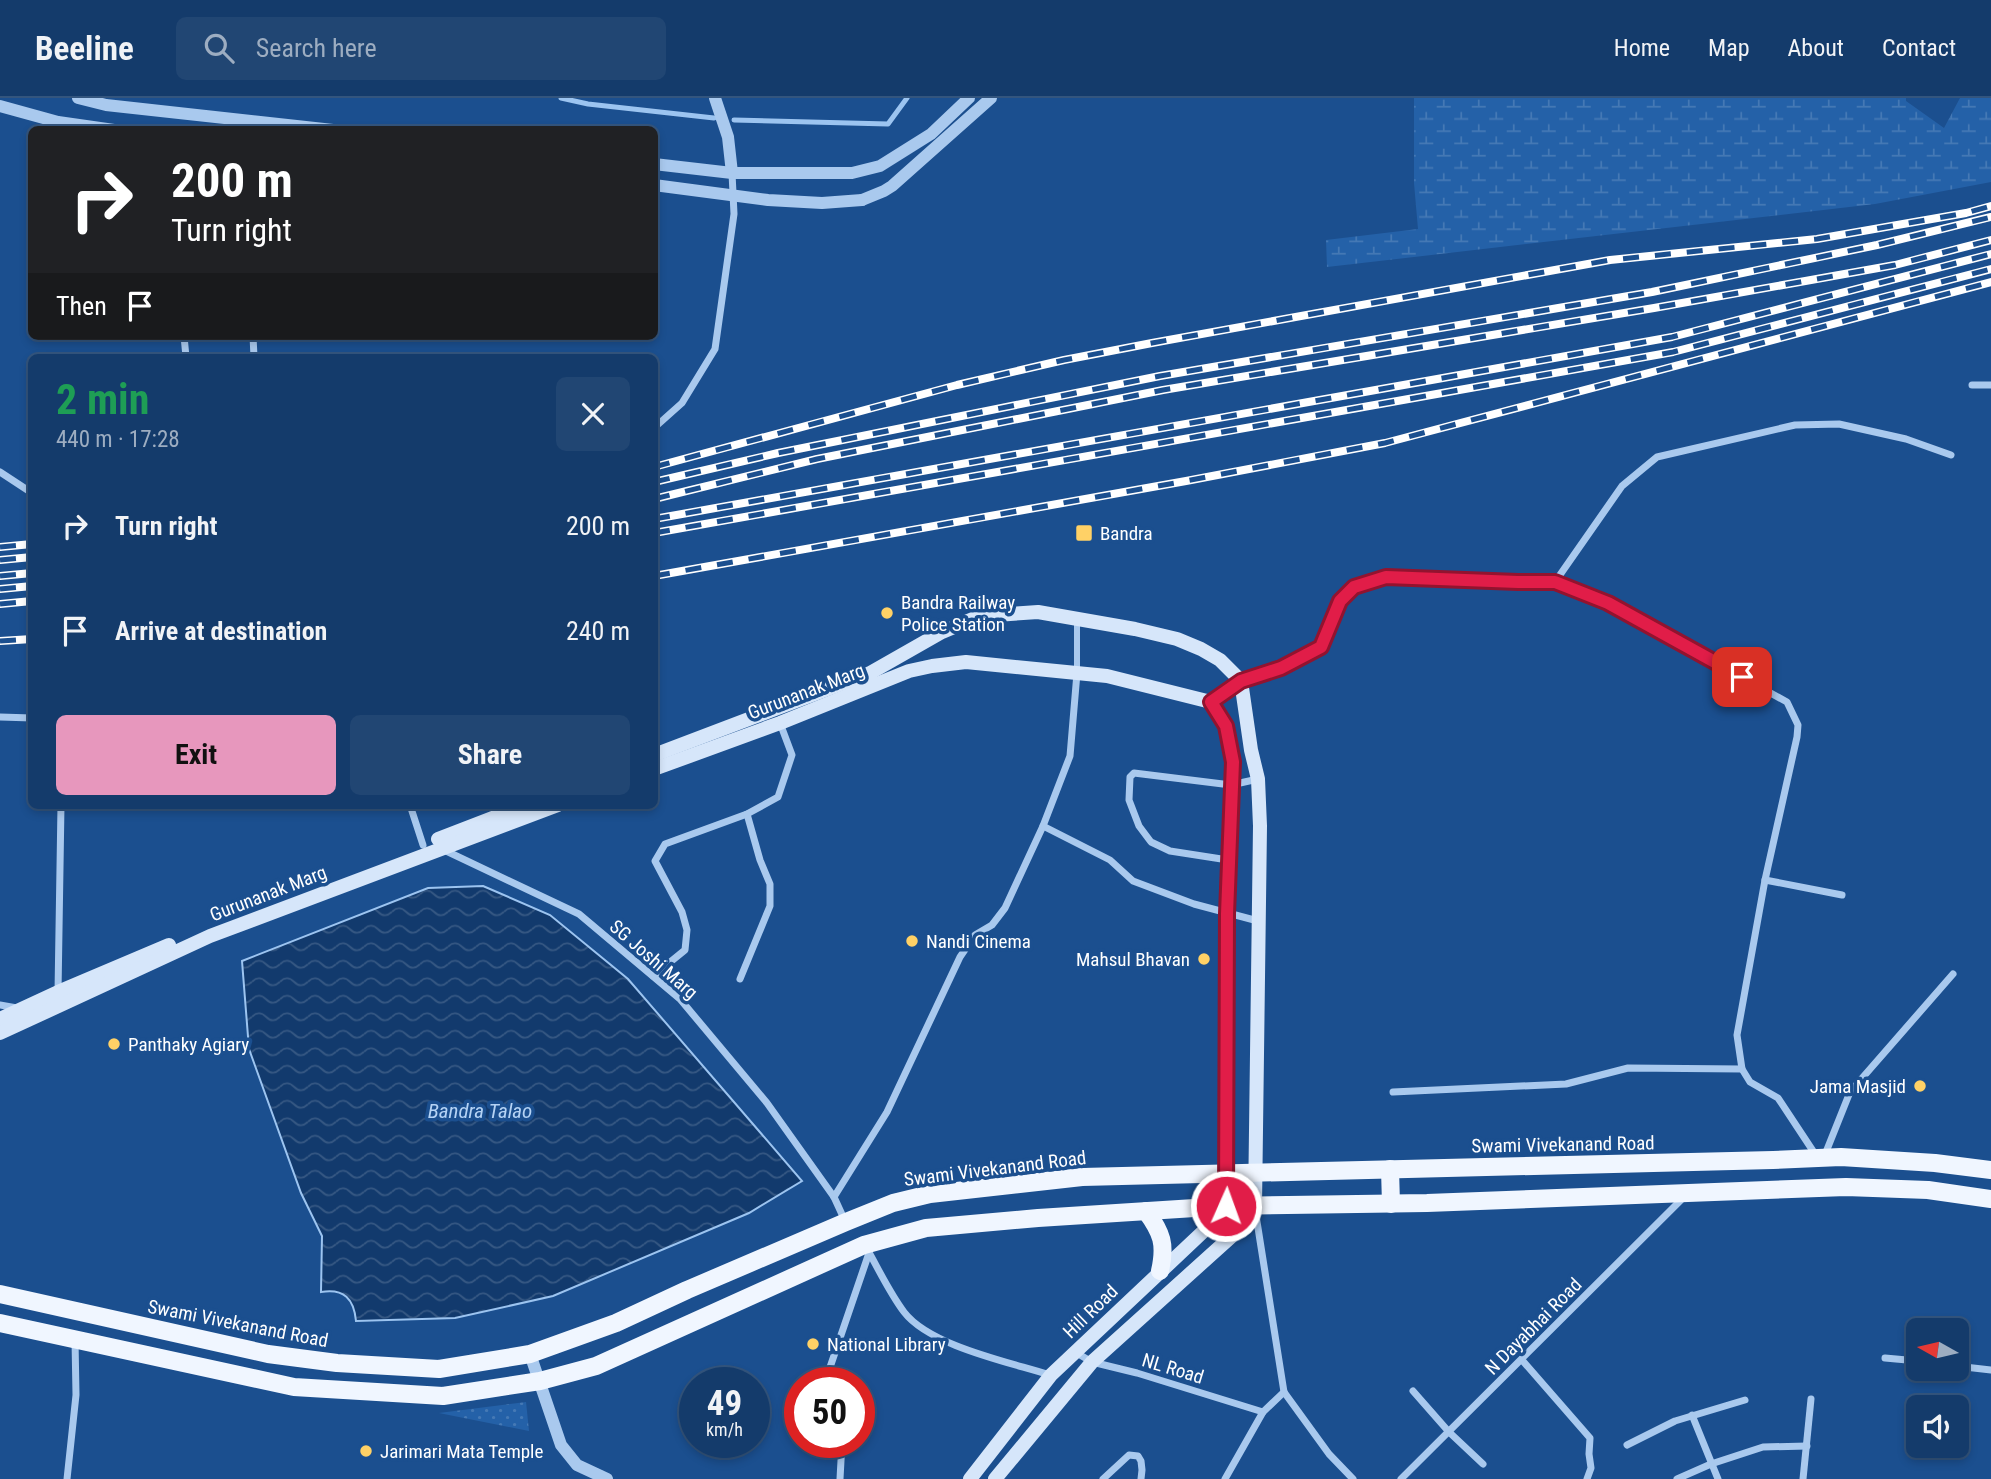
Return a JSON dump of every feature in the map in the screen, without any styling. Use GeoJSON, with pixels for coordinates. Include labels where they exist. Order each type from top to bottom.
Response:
{"type":"FeatureCollection","features":[{"type":"Feature","properties":{"kind":"main road"},"geometry":{"type":"LineString","coordinates":[[658,749],[870,673],[942,632],[980,616],[1038,612],[1135,629],[1177,639],[1220,660],[1241,681],[1258,779],[1260,826],[1255,1206]]}},
{"type":"Feature","properties":{"kind":"main road","name":"Gurunanak Marg"},"geometry":{"type":"LineString","coordinates":[[658,768],[780,723],[909,671],[932,666],[966,662],[1107,676],[1211,702]]}},
{"type":"Feature","properties":{"kind":"main road"},"geometry":{"type":"LineString","coordinates":[[1211,702],[1226,726],[1233,762],[1227,914],[1226,1206]]}},
{"type":"Feature","properties":{"kind":"main road"},"geometry":{"type":"LineString","coordinates":[[433,844],[516,809]]}},
{"type":"Feature","properties":{"kind":"main road","name":"Gurunanak Marg"},"geometry":{"type":"LineString","coordinates":[[0,1019],[58,992],[433,844],[545,809]]}},
{"type":"Feature","properties":{"kind":"main road","name":"Gurunanak Marg"},"geometry":{"type":"LineString","coordinates":[[0,1033],[256,914]]}},
{"type":"Feature","properties":{"kind":"main road","name":"Swami Vivekanand Road"},"geometry":{"type":"LineString","coordinates":[[0,1294],[268,1354],[337,1363],[439,1369],[530,1354],[616,1323],[893,1203],[930,1194],[1082,1177],[1841,1157],[1935,1163],[1991,1170]]}},
{"type":"Feature","properties":{"kind":"main road"},"geometry":{"type":"LineString","coordinates":[[1390,1169],[1391,1204]]}},
{"type":"Feature","properties":{"kind":"main road"},"geometry":{"type":"LineString","coordinates":[[0,1323],[294,1387],[443,1396],[540,1381],[596,1366],[867,1249],[926,1228],[1226,1206],[1686,1195],[1846,1187],[1928,1190],[1991,1199]]}},
{"type":"Feature","properties":{"kind":"main road","name":"Hill Road"},"geometry":{"type":"LineString","coordinates":[[970,1479],[1051,1375],[1208,1227],[1226,1206]]}},
{"type":"Feature","properties":{"kind":"main road","name":"Hill Road"},"geometry":{"type":"LineString","coordinates":[[995,1479],[1092,1362],[1233,1235],[1255,1206]]}},
{"type":"Feature","properties":{"kind":"main road"},"geometry":{"type":"LineString","coordinates":[[1146,1211],[1163,1240],[1160,1271]]}},
{"type":"Feature","properties":{"kind":"street"},"geometry":{"type":"LineString","coordinates":[[78,98],[106,105],[297,126]]}},
{"type":"Feature","properties":{"kind":"street"},"geometry":{"type":"LineString","coordinates":[[658,424],[682,403],[715,349],[734,214],[728,137],[715,98]]}},
{"type":"Feature","properties":{"kind":"street"},"geometry":{"type":"LineString","coordinates":[[658,164],[732,173],[852,173],[880,166],[931,134],[969,98]]}},
{"type":"Feature","properties":{"kind":"street"},"geometry":{"type":"LineString","coordinates":[[658,186],[768,200],[822,203],[862,200],[891,186],[991,98]]}},
{"type":"Feature","properties":{"kind":"street"},"geometry":{"type":"LineString","coordinates":[[0,106],[58,122],[86,126]]}},
{"type":"Feature","properties":{"kind":"street"},"geometry":{"type":"LineString","coordinates":[[1972,384],[1991,385]]}},
{"type":"Feature","properties":{"kind":"street"},"geometry":{"type":"LineString","coordinates":[[1555,582],[1622,486],[1657,457],[1795,425],[1839,424],[1906,439],[1951,455]]}},
{"type":"Feature","properties":{"kind":"street"},"geometry":{"type":"LineString","coordinates":[[0,472],[28,490]]}},
{"type":"Feature","properties":{"kind":"street"},"geometry":{"type":"LineString","coordinates":[[1211,702],[1241,681],[1281,668],[1321,647],[1340,601],[1354,587],[1386,577],[1555,582],[1608,603],[1787,702],[1798,725],[1797,737],[1765,880],[1737,1035],[1742,1069],[1750,1082],[1778,1098],[1821,1158]]}},
{"type":"Feature","properties":{"kind":"street"},"geometry":{"type":"LineString","coordinates":[[834,1197],[887,1112],[960,957],[975,935],[992,925],[1005,908],[1043,826],[1070,756],[1077,673],[1077,619]]}},
{"type":"Feature","properties":{"kind":"street"},"geometry":{"type":"LineString","coordinates":[[0,718],[28,718]]}},
{"type":"Feature","properties":{"kind":"street"},"geometry":{"type":"LineString","coordinates":[[653,976],[685,950],[687,930],[682,912],[655,861],[665,844],[747,814],[778,797],[792,755],[780,723]]}},
{"type":"Feature","properties":{"kind":"street"},"geometry":{"type":"LineString","coordinates":[[1228,860],[1170,850],[1151,842],[1139,826],[1129,800],[1130,777],[1134,774],[1231,785],[1258,779]]}},
{"type":"Feature","properties":{"kind":"street"},"geometry":{"type":"LineString","coordinates":[[58,992],[61,809]]}},
{"type":"Feature","properties":{"kind":"street"},"geometry":{"type":"LineString","coordinates":[[412,809],[433,844]]}},
{"type":"Feature","properties":{"kind":"street"},"geometry":{"type":"LineString","coordinates":[[740,979],[770,906],[770,884],[747,814]]}},
{"type":"Feature","properties":{"kind":"street"},"geometry":{"type":"LineString","coordinates":[[1043,826],[1110,860],[1133,881],[1194,904],[1258,921]]}},
{"type":"Feature","properties":{"kind":"street","name":"SG Joshi Marg"},"geometry":{"type":"LineString","coordinates":[[433,844],[579,915],[680,999],[767,1103],[834,1197],[846,1222]]}},
{"type":"Feature","properties":{"kind":"street"},"geometry":{"type":"LineString","coordinates":[[1765,880],[1842,895]]}},
{"type":"Feature","properties":{"kind":"street"},"geometry":{"type":"LineString","coordinates":[[1821,1158],[1850,1092],[1953,974]]}},
{"type":"Feature","properties":{"kind":"street"},"geometry":{"type":"LineString","coordinates":[[0,1005],[24,1009]]}},
{"type":"Feature","properties":{"kind":"street"},"geometry":{"type":"LineString","coordinates":[[1393,1093],[1566,1084],[1628,1068],[1742,1069]]}},
{"type":"Feature","properties":{"kind":"street","name":"N Dayabhai Road"},"geometry":{"type":"LineString","coordinates":[[1401,1479],[1686,1195]]}},
{"type":"Feature","properties":{"kind":"street"},"geometry":{"type":"LineString","coordinates":[[1255,1206],[1284,1392],[1329,1454],[1353,1479]]}},
{"type":"Feature","properties":{"kind":"street"},"geometry":{"type":"LineString","coordinates":[[867,1249],[904,1313],[918,1326],[948,1344],[1051,1375]]}},
{"type":"Feature","properties":{"kind":"street"},"geometry":{"type":"LineString","coordinates":[[830,1367],[867,1249]]}},
{"type":"Feature","properties":{"kind":"street"},"geometry":{"type":"LineString","coordinates":[[68,1479],[76,1395],[75,1340]]}},
{"type":"Feature","properties":{"kind":"street","name":"NL Road"},"geometry":{"type":"LineString","coordinates":[[1075,1353],[1092,1362],[1263,1412]]}},
{"type":"Feature","properties":{"kind":"street"},"geometry":{"type":"LineString","coordinates":[[530,1354],[561,1445],[577,1465],[607,1479]]}},
{"type":"Feature","properties":{"kind":"street"},"geometry":{"type":"LineString","coordinates":[[1885,1358],[1906,1360]]}},
{"type":"Feature","properties":{"kind":"street"},"geometry":{"type":"LineString","coordinates":[[1522,1360],[1590,1438],[1591,1468],[1587,1479]]}},
{"type":"Feature","properties":{"kind":"street"},"geometry":{"type":"LineString","coordinates":[[1969,1367],[1991,1370]]}},
{"type":"Feature","properties":{"kind":"street"},"geometry":{"type":"LineString","coordinates":[[1413,1391],[1449,1432],[1483,1464]]}},
{"type":"Feature","properties":{"kind":"street"},"geometry":{"type":"LineString","coordinates":[[1225,1479],[1263,1412],[1284,1392]]}},
{"type":"Feature","properties":{"kind":"street"},"geometry":{"type":"LineString","coordinates":[[1803,1479],[1811,1399]]}},
{"type":"Feature","properties":{"kind":"street"},"geometry":{"type":"LineString","coordinates":[[1627,1446],[1675,1421],[1745,1400]]}},
{"type":"Feature","properties":{"kind":"street"},"geometry":{"type":"LineString","coordinates":[[1692,1415],[1718,1479]]}},
{"type":"Feature","properties":{"kind":"street"},"geometry":{"type":"LineString","coordinates":[[1677,1479],[1763,1447],[1807,1447]]}},
{"type":"Feature","properties":{"kind":"street"},"geometry":{"type":"LineString","coordinates":[[1103,1479],[1129,1455],[1138,1456],[1141,1461],[1141,1479]]}},
{"type":"Feature","properties":{"kind":"street"},"geometry":{"type":"LineString","coordinates":[[840,1479],[841,1458]]}},
{"type":"Feature","properties":{"kind":"green space"},"geometry":{"type":"Polygon","coordinates":[[[1414,98],[1906,98],[1906,101],[1944,128],[1960,98],[1991,98],[1991,182],[1875,204],[1327,267],[1326,240],[1418,229],[1414,183],[1414,98]]]}},
{"type":"Feature","properties":{"kind":"green space"},"geometry":{"type":"Polygon","coordinates":[[[526,1402],[529,1431],[439,1413],[526,1402]]]}},
{"type":"Feature","properties":{"kind":"water","name":"Bandra Talao"},"geometry":{"type":"Polygon","coordinates":[[[483,886],[550,915],[628,979],[802,1181],[749,1213],[553,1296],[455,1318],[356,1321],[353,1307],[346,1297],[336,1292],[321,1292],[322,1236],[301,1193],[249,1049],[242,961],[428,888],[483,886]]]}},
{"type":"Feature","properties":{"kind":"waterway"},"geometry":{"type":"LineString","coordinates":[[561,98],[588,104],[714,118]]}},
{"type":"Feature","properties":{"kind":"waterway"},"geometry":{"type":"LineString","coordinates":[[734,120],[888,124],[907,98]]}},
{"type":"Feature","properties":{"kind":"railway"},"geometry":{"type":"LineString","coordinates":[[658,466],[957,385],[1064,360],[1610,260],[1817,239],[1966,213],[1991,206]]}},
{"type":"Feature","properties":{"kind":"railway"},"geometry":{"type":"LineString","coordinates":[[658,481],[778,453],[1160,376],[1652,292],[1877,245],[1991,217]]}},
{"type":"Feature","properties":{"kind":"railway"},"geometry":{"type":"LineString","coordinates":[[658,498],[817,459],[1163,390],[1895,265],[1991,240]]}},
{"type":"Feature","properties":{"kind":"railway"},"geometry":{"type":"LineString","coordinates":[[658,518],[1672,337],[1991,254]]}},
{"type":"Feature","properties":{"kind":"railway"},"geometry":{"type":"LineString","coordinates":[[658,532],[1673,352],[1991,269]]}},
{"type":"Feature","properties":{"kind":"railway"},"geometry":{"type":"LineString","coordinates":[[658,575],[1385,443],[1991,282]]}},
{"type":"Feature","properties":{"kind":"railway"},"geometry":{"type":"LineString","coordinates":[[0,547],[28,544]]}},
{"type":"Feature","properties":{"kind":"railway"},"geometry":{"type":"LineString","coordinates":[[0,560],[28,557]]}},
{"type":"Feature","properties":{"kind":"railway"},"geometry":{"type":"LineString","coordinates":[[0,576],[28,573]]}},
{"type":"Feature","properties":{"kind":"railway"},"geometry":{"type":"LineString","coordinates":[[0,589],[28,586]]}},
{"type":"Feature","properties":{"kind":"railway"},"geometry":{"type":"LineString","coordinates":[[0,604],[28,601]]}},
{"type":"Feature","properties":{"kind":"railway"},"geometry":{"type":"LineString","coordinates":[[0,641],[28,639]]}},
{"type":"Feature","properties":{"kind":"place","name":"Bandra"},"geometry":{"type":"Point","coordinates":[1084,533]}},
{"type":"Feature","properties":{"kind":"place","name":"Bandra Railway Police Station"},"geometry":{"type":"Point","coordinates":[887,613]}},
{"type":"Feature","properties":{"kind":"place","name":"Nandi Cinema"},"geometry":{"type":"Point","coordinates":[912,941]}},
{"type":"Feature","properties":{"kind":"place","name":"Mahsul Bhavan"},"geometry":{"type":"Point","coordinates":[1204,959]}},
{"type":"Feature","properties":{"kind":"place","name":"Panthaky Agiary"},"geometry":{"type":"Point","coordinates":[114,1044]}},
{"type":"Feature","properties":{"kind":"place","name":"Jama Masjid"},"geometry":{"type":"Point","coordinates":[1920,1086]}},
{"type":"Feature","properties":{"kind":"place","name":"National Library"},"geometry":{"type":"Point","coordinates":[813,1344]}},
{"type":"Feature","properties":{"kind":"place","name":"Jarimari Mata Temple"},"geometry":{"type":"Point","coordinates":[366,1451]}},
{"type":"Feature","properties":{"kind":"route"},"geometry":{"type":"LineString","coordinates":[[1226,1206],[1227,914],[1233,762],[1226,726],[1211,702],[1241,681],[1281,668],[1321,647],[1340,601],[1354,587],[1386,577],[1555,582],[1608,603],[1742,677]]}}]}
